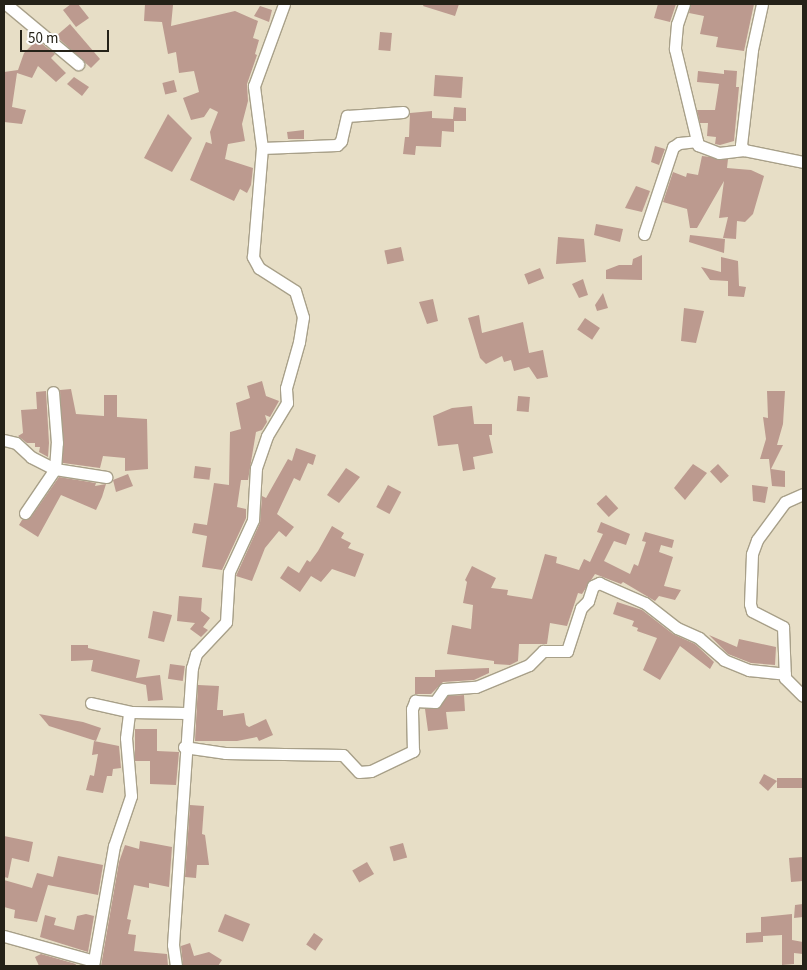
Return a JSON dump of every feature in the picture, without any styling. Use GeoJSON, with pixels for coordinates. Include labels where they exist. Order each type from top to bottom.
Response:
{"type":"FeatureCollection","features":[{"type":"Feature","properties":{"kind":"street"},"geometry":{"type":"LineString","coordinates":[[6,4],[78,64]]}},
{"type":"Feature","properties":{"kind":"street"},"geometry":{"type":"LineString","coordinates":[[176,966],[173,945],[186,713],[196,654],[226,622],[229,572],[253,520],[257,495],[256,468],[267,436],[287,403],[286,388],[300,334],[302,317],[295,291],[254,263],[262,148],[254,86],[284,4]]}},
{"type":"Feature","properties":{"kind":"street"},"geometry":{"type":"LineString","coordinates":[[684,4],[677,24],[675,49],[692,109],[697,141],[700,148],[709,151],[744,150],[803,162]]}},
{"type":"Feature","properties":{"kind":"street"},"geometry":{"type":"LineString","coordinates":[[744,150],[741,140],[752,50],[762,4]]}},
{"type":"Feature","properties":{"kind":"street"},"geometry":{"type":"LineString","coordinates":[[262,148],[337,145],[342,141],[347,116],[403,112]]}},
{"type":"Feature","properties":{"kind":"street"},"geometry":{"type":"LineString","coordinates":[[644,234],[673,147],[697,141]]}},
{"type":"Feature","properties":{"kind":"street"},"geometry":{"type":"LineString","coordinates":[[25,513],[55,469],[58,443],[53,392]]}},
{"type":"Feature","properties":{"kind":"street"},"geometry":{"type":"LineString","coordinates":[[4,440],[16,443],[30,457],[55,469],[106,477]]}},
{"type":"Feature","properties":{"kind":"street"},"geometry":{"type":"LineString","coordinates":[[803,494],[780,508],[757,540],[752,554],[750,604],[752,611],[782,627],[784,674],[788,683],[799,688],[803,696]]}},
{"type":"Feature","properties":{"kind":"street"},"geometry":{"type":"LineString","coordinates":[[184,746],[226,752],[343,755],[359,772],[370,771],[413,751],[412,709],[415,701],[435,702],[444,689],[476,687],[530,665],[543,651],[567,650],[581,608],[588,600],[593,586],[599,583],[645,603],[677,628],[699,638],[724,660],[749,670],[784,674]]}},
{"type":"Feature","properties":{"kind":"street"},"geometry":{"type":"LineString","coordinates":[[91,703],[129,712],[186,713]]}},
{"type":"Feature","properties":{"kind":"street"},"geometry":{"type":"LineString","coordinates":[[4,936],[93,963],[114,846],[131,796],[126,738],[129,712]]}},
{"type":"Feature","properties":{"kind":"building"},"geometry":{"type":"Polygon","coordinates":[[[71,4],[78,4],[89,18],[76,27],[63,10],[71,4]]]}},
{"type":"Feature","properties":{"kind":"building"},"geometry":{"type":"Polygon","coordinates":[[[145,4],[173,5],[171,26],[235,11],[258,21],[253,38],[259,40],[255,54],[257,55],[247,84],[248,101],[242,124],[245,141],[228,144],[225,159],[253,168],[251,185],[247,193],[240,189],[234,201],[190,180],[206,142],[212,144],[210,132],[218,112],[210,108],[204,117],[191,120],[183,98],[199,92],[194,71],[179,73],[176,52],[168,54],[162,22],[144,21],[145,4]]]}},
{"type":"Feature","properties":{"kind":"building"},"geometry":{"type":"Polygon","coordinates":[[[424,4],[459,4],[455,16],[423,6],[424,4]]]}},
{"type":"Feature","properties":{"kind":"building"},"geometry":{"type":"Polygon","coordinates":[[[658,4],[676,4],[670,22],[654,18],[658,4]]]}},
{"type":"Feature","properties":{"kind":"building"},"geometry":{"type":"Polygon","coordinates":[[[691,4],[754,4],[744,51],[716,47],[718,37],[700,34],[704,16],[689,13],[691,4]]]}},
{"type":"Feature","properties":{"kind":"building"},"geometry":{"type":"Polygon","coordinates":[[[260,6],[272,10],[269,22],[254,16],[260,6]]]}},
{"type":"Feature","properties":{"kind":"building"},"geometry":{"type":"Polygon","coordinates":[[[70,24],[100,59],[91,68],[56,36],[70,24]]]}},
{"type":"Feature","properties":{"kind":"building"},"geometry":{"type":"Polygon","coordinates":[[[380,32],[392,33],[390,51],[378,50],[380,32]]]}},
{"type":"Feature","properties":{"kind":"building"},"geometry":{"type":"Polygon","coordinates":[[[37,40],[55,54],[51,58],[66,73],[56,82],[38,66],[32,78],[17,73],[12,107],[26,110],[22,124],[4,122],[4,72],[18,70],[24,53],[37,40]]]}},
{"type":"Feature","properties":{"kind":"building"},"geometry":{"type":"Polygon","coordinates":[[[724,70],[737,71],[736,87],[739,87],[734,141],[720,145],[715,144],[716,137],[707,136],[708,123],[700,123],[697,110],[715,110],[719,84],[697,82],[698,71],[724,74],[724,70]]]}},
{"type":"Feature","properties":{"kind":"building"},"geometry":{"type":"Polygon","coordinates":[[[435,75],[463,77],[461,98],[434,96],[435,75]]]}},
{"type":"Feature","properties":{"kind":"building"},"geometry":{"type":"Polygon","coordinates":[[[74,77],[89,87],[82,96],[67,84],[74,77]]]}},
{"type":"Feature","properties":{"kind":"building"},"geometry":{"type":"Polygon","coordinates":[[[174,80],[177,92],[165,95],[162,83],[174,80]]]}},
{"type":"Feature","properties":{"kind":"building"},"geometry":{"type":"Polygon","coordinates":[[[454,107],[466,108],[466,121],[454,121],[454,132],[442,131],[441,147],[416,146],[415,155],[403,154],[405,137],[409,137],[410,113],[432,111],[432,118],[453,119],[454,107]]]}},
{"type":"Feature","properties":{"kind":"building"},"geometry":{"type":"Polygon","coordinates":[[[168,114],[192,138],[172,172],[144,158],[168,114]]]}},
{"type":"Feature","properties":{"kind":"building"},"geometry":{"type":"Polygon","coordinates":[[[304,130],[304,139],[288,139],[287,132],[304,130]]]}},
{"type":"Feature","properties":{"kind":"building"},"geometry":{"type":"Polygon","coordinates":[[[655,146],[665,149],[659,165],[651,162],[655,146]]]}},
{"type":"Feature","properties":{"kind":"building"},"geometry":{"type":"Polygon","coordinates":[[[702,156],[728,159],[727,168],[751,170],[764,176],[753,214],[745,222],[737,221],[736,239],[723,238],[728,217],[719,218],[724,181],[697,228],[690,228],[687,209],[663,202],[673,172],[686,177],[687,173],[698,175],[702,156]]]}},
{"type":"Feature","properties":{"kind":"building"},"geometry":{"type":"Polygon","coordinates":[[[636,186],[650,191],[642,212],[625,208],[636,186]]]}},
{"type":"Feature","properties":{"kind":"building"},"geometry":{"type":"Polygon","coordinates":[[[596,224],[623,229],[620,242],[594,235],[596,224]]]}},
{"type":"Feature","properties":{"kind":"building"},"geometry":{"type":"Polygon","coordinates":[[[690,235],[725,239],[724,253],[689,242],[690,235]]]}},
{"type":"Feature","properties":{"kind":"building"},"geometry":{"type":"Polygon","coordinates":[[[558,237],[584,239],[586,262],[556,264],[558,237]]]}},
{"type":"Feature","properties":{"kind":"building"},"geometry":{"type":"Polygon","coordinates":[[[401,247],[404,261],[387,264],[384,251],[401,247]]]}},
{"type":"Feature","properties":{"kind":"building"},"geometry":{"type":"Polygon","coordinates":[[[642,255],[642,280],[606,279],[606,270],[619,265],[632,265],[633,259],[642,255]]]}},
{"type":"Feature","properties":{"kind":"building"},"geometry":{"type":"Polygon","coordinates":[[[721,257],[738,261],[739,286],[746,287],[744,297],[728,296],[728,281],[710,280],[701,267],[721,272],[721,257]]]}},
{"type":"Feature","properties":{"kind":"building"},"geometry":{"type":"Polygon","coordinates":[[[540,268],[544,278],[528,285],[524,274],[540,268]]]}},
{"type":"Feature","properties":{"kind":"building"},"geometry":{"type":"Polygon","coordinates":[[[583,279],[588,295],[579,298],[572,284],[583,279]]]}},
{"type":"Feature","properties":{"kind":"building"},"geometry":{"type":"Polygon","coordinates":[[[603,293],[608,308],[597,311],[595,305],[603,293]]]}},
{"type":"Feature","properties":{"kind":"building"},"geometry":{"type":"Polygon","coordinates":[[[433,299],[438,321],[427,324],[419,302],[433,299]]]}},
{"type":"Feature","properties":{"kind":"building"},"geometry":{"type":"Polygon","coordinates":[[[684,308],[704,311],[696,343],[681,341],[684,308]]]}},
{"type":"Feature","properties":{"kind":"building"},"geometry":{"type":"Polygon","coordinates":[[[479,315],[482,333],[523,322],[529,353],[543,350],[548,377],[537,379],[529,367],[514,371],[511,360],[504,362],[502,356],[486,364],[480,358],[468,318],[479,315]]]}},
{"type":"Feature","properties":{"kind":"building"},"geometry":{"type":"Polygon","coordinates":[[[585,318],[600,328],[592,340],[577,330],[585,318]]]}},
{"type":"Feature","properties":{"kind":"building"},"geometry":{"type":"Polygon","coordinates":[[[262,381],[266,396],[279,401],[270,417],[265,415],[267,422],[262,430],[256,432],[248,480],[241,480],[237,507],[246,509],[246,518],[222,570],[202,567],[207,536],[192,533],[194,523],[207,525],[214,483],[229,485],[230,432],[241,429],[236,403],[250,398],[247,386],[262,381]]]}},
{"type":"Feature","properties":{"kind":"building"},"geometry":{"type":"Polygon","coordinates":[[[71,389],[76,414],[104,416],[104,395],[117,395],[117,417],[147,419],[148,469],[125,471],[125,458],[103,456],[100,468],[63,463],[60,390],[71,389]]]}},
{"type":"Feature","properties":{"kind":"building"},"geometry":{"type":"Polygon","coordinates":[[[46,391],[48,457],[39,452],[40,447],[35,447],[35,443],[27,443],[18,436],[23,433],[21,410],[37,409],[36,392],[46,391]]]}},
{"type":"Feature","properties":{"kind":"building"},"geometry":{"type":"Polygon","coordinates":[[[767,391],[785,391],[783,424],[777,445],[783,445],[771,469],[785,471],[785,487],[772,486],[769,459],[760,459],[766,439],[763,417],[768,418],[767,391]]]}},
{"type":"Feature","properties":{"kind":"building"},"geometry":{"type":"Polygon","coordinates":[[[518,396],[530,397],[529,412],[517,411],[518,396]]]}},
{"type":"Feature","properties":{"kind":"building"},"geometry":{"type":"Polygon","coordinates":[[[472,406],[474,424],[492,424],[492,435],[489,435],[493,453],[473,457],[475,469],[463,471],[458,444],[438,446],[433,416],[452,408],[472,406]]]}},
{"type":"Feature","properties":{"kind":"building"},"geometry":{"type":"Polygon","coordinates":[[[296,448],[316,455],[313,465],[308,463],[300,481],[294,478],[277,514],[294,527],[286,537],[279,531],[265,548],[252,581],[236,576],[260,523],[262,496],[266,498],[288,459],[292,461],[296,448]]]}},
{"type":"Feature","properties":{"kind":"building"},"geometry":{"type":"Polygon","coordinates":[[[693,464],[707,473],[685,500],[674,488],[693,464]]]}},
{"type":"Feature","properties":{"kind":"building"},"geometry":{"type":"Polygon","coordinates":[[[718,464],[729,476],[721,483],[710,472],[718,464]]]}},
{"type":"Feature","properties":{"kind":"building"},"geometry":{"type":"Polygon","coordinates":[[[195,466],[211,468],[209,480],[194,478],[195,466]]]}},
{"type":"Feature","properties":{"kind":"building"},"geometry":{"type":"Polygon","coordinates":[[[346,468],[360,477],[339,503],[327,495],[346,468]]]}},
{"type":"Feature","properties":{"kind":"building"},"geometry":{"type":"Polygon","coordinates":[[[128,474],[133,486],[116,492],[113,480],[128,474]]]}},
{"type":"Feature","properties":{"kind":"building"},"geometry":{"type":"Polygon","coordinates":[[[59,477],[96,483],[95,486],[106,484],[96,510],[61,495],[38,537],[19,525],[22,520],[31,517],[59,477]]]}},
{"type":"Feature","properties":{"kind":"building"},"geometry":{"type":"Polygon","coordinates":[[[388,485],[401,492],[390,514],[376,507],[388,485]]]}},
{"type":"Feature","properties":{"kind":"building"},"geometry":{"type":"Polygon","coordinates":[[[752,485],[768,487],[765,503],[753,501],[752,485]]]}},
{"type":"Feature","properties":{"kind":"building"},"geometry":{"type":"Polygon","coordinates":[[[606,495],[618,508],[609,517],[596,504],[606,495]]]}},
{"type":"Feature","properties":{"kind":"building"},"geometry":{"type":"Polygon","coordinates":[[[601,522],[630,534],[626,545],[614,541],[604,561],[630,574],[634,564],[638,566],[646,542],[642,541],[645,532],[674,540],[672,548],[661,545],[659,552],[673,557],[664,586],[681,590],[675,600],[659,596],[655,601],[623,582],[621,584],[595,574],[582,594],[578,593],[567,626],[550,623],[547,644],[519,644],[518,661],[510,665],[494,664],[494,661],[447,654],[452,625],[471,629],[473,605],[463,603],[467,582],[465,580],[472,566],[496,578],[491,588],[508,590],[507,595],[532,599],[545,554],[557,557],[556,563],[579,570],[584,559],[590,562],[603,534],[597,532],[601,522]]]}},
{"type":"Feature","properties":{"kind":"building"},"geometry":{"type":"Polygon","coordinates":[[[332,526],[344,533],[341,538],[351,543],[348,548],[364,554],[355,577],[332,569],[321,582],[311,576],[300,592],[280,578],[288,566],[299,573],[307,560],[310,562],[332,526]]]}},
{"type":"Feature","properties":{"kind":"building"},"geometry":{"type":"Polygon","coordinates":[[[179,596],[202,598],[201,611],[210,618],[203,627],[208,630],[201,637],[190,629],[195,623],[177,621],[179,596]]]}},
{"type":"Feature","properties":{"kind":"building"},"geometry":{"type":"Polygon","coordinates":[[[617,602],[642,610],[673,634],[695,644],[714,662],[710,669],[680,646],[660,680],[643,670],[657,638],[637,631],[638,628],[632,626],[634,621],[613,614],[617,602]]]}},
{"type":"Feature","properties":{"kind":"building"},"geometry":{"type":"Polygon","coordinates":[[[153,611],[172,615],[164,642],[148,638],[153,611]]]}},
{"type":"Feature","properties":{"kind":"building"},"geometry":{"type":"Polygon","coordinates":[[[709,635],[737,647],[739,639],[776,647],[775,665],[751,663],[728,654],[709,635]]]}},
{"type":"Feature","properties":{"kind":"building"},"geometry":{"type":"Polygon","coordinates":[[[71,645],[88,645],[88,648],[140,660],[136,678],[160,675],[163,700],[148,701],[146,685],[91,671],[93,660],[71,661],[71,645]]]}},
{"type":"Feature","properties":{"kind":"building"},"geometry":{"type":"Polygon","coordinates":[[[170,664],[185,666],[183,681],[168,679],[170,664]]]}},
{"type":"Feature","properties":{"kind":"building"},"geometry":{"type":"Polygon","coordinates":[[[489,668],[489,673],[474,680],[443,682],[431,694],[415,694],[415,677],[435,677],[435,670],[489,668]]]}},
{"type":"Feature","properties":{"kind":"building"},"geometry":{"type":"Polygon","coordinates":[[[198,685],[219,686],[217,710],[223,710],[223,716],[244,713],[246,725],[249,727],[266,719],[273,735],[259,741],[257,737],[237,741],[195,741],[198,685]]]}},
{"type":"Feature","properties":{"kind":"building"},"geometry":{"type":"Polygon","coordinates":[[[464,695],[465,711],[446,712],[448,729],[428,731],[425,709],[439,708],[448,696],[464,695]]]}},
{"type":"Feature","properties":{"kind":"building"},"geometry":{"type":"Polygon","coordinates":[[[39,714],[83,722],[101,728],[96,741],[49,726],[39,714]]]}},
{"type":"Feature","properties":{"kind":"building"},"geometry":{"type":"Polygon","coordinates":[[[135,729],[157,729],[157,751],[179,752],[176,785],[150,784],[150,761],[135,761],[135,729]]]}},
{"type":"Feature","properties":{"kind":"building"},"geometry":{"type":"Polygon","coordinates":[[[94,741],[119,746],[121,768],[113,769],[112,776],[107,776],[103,793],[86,790],[90,775],[94,776],[98,754],[92,755],[94,741]]]}},
{"type":"Feature","properties":{"kind":"building"},"geometry":{"type":"Polygon","coordinates":[[[764,774],[777,781],[768,791],[759,783],[764,774]]]}},
{"type":"Feature","properties":{"kind":"building"},"geometry":{"type":"Polygon","coordinates":[[[777,778],[803,778],[803,788],[777,788],[777,778]]]}},
{"type":"Feature","properties":{"kind":"building"},"geometry":{"type":"Polygon","coordinates":[[[190,805],[204,806],[202,834],[205,835],[209,865],[197,865],[196,878],[185,877],[190,805]]]}},
{"type":"Feature","properties":{"kind":"building"},"geometry":{"type":"Polygon","coordinates":[[[4,836],[33,842],[29,862],[12,858],[8,878],[4,877],[4,836]]]}},
{"type":"Feature","properties":{"kind":"building"},"geometry":{"type":"Polygon","coordinates":[[[140,841],[172,847],[169,887],[149,883],[149,888],[134,885],[127,919],[131,920],[128,934],[136,935],[134,951],[167,954],[168,966],[101,966],[119,862],[125,845],[139,849],[140,841]]]}},
{"type":"Feature","properties":{"kind":"building"},"geometry":{"type":"Polygon","coordinates":[[[403,843],[407,857],[394,861],[390,847],[403,843]]]}},
{"type":"Feature","properties":{"kind":"building"},"geometry":{"type":"Polygon","coordinates":[[[58,856],[103,865],[98,895],[48,885],[37,922],[14,918],[15,910],[4,907],[4,880],[32,888],[37,873],[53,877],[58,856]]]}},
{"type":"Feature","properties":{"kind":"building"},"geometry":{"type":"Polygon","coordinates":[[[803,857],[803,881],[791,882],[789,858],[803,857]]]}},
{"type":"Feature","properties":{"kind":"building"},"geometry":{"type":"Polygon","coordinates":[[[367,862],[374,874],[359,883],[352,870],[367,862]]]}},
{"type":"Feature","properties":{"kind":"building"},"geometry":{"type":"Polygon","coordinates":[[[803,904],[803,917],[794,918],[795,905],[803,904]]]}},
{"type":"Feature","properties":{"kind":"building"},"geometry":{"type":"Polygon","coordinates":[[[86,914],[94,916],[88,952],[40,937],[45,915],[56,918],[54,925],[74,930],[77,916],[86,914]]]}},
{"type":"Feature","properties":{"kind":"building"},"geometry":{"type":"Polygon","coordinates":[[[225,914],[250,924],[243,942],[218,932],[225,914]]]}},
{"type":"Feature","properties":{"kind":"building"},"geometry":{"type":"Polygon","coordinates":[[[792,914],[792,940],[803,942],[803,954],[794,953],[794,964],[782,965],[782,935],[763,936],[763,942],[746,943],[746,933],[761,932],[761,917],[792,914]]]}},
{"type":"Feature","properties":{"kind":"building"},"geometry":{"type":"Polygon","coordinates":[[[314,933],[323,939],[315,951],[306,945],[314,933]]]}},
{"type":"Feature","properties":{"kind":"building"},"geometry":{"type":"Polygon","coordinates":[[[190,943],[194,956],[209,952],[222,960],[218,966],[183,966],[181,946],[190,943]]]}},
{"type":"Feature","properties":{"kind":"building"},"geometry":{"type":"Polygon","coordinates":[[[41,954],[76,964],[75,966],[39,966],[35,957],[41,954]]]}}]}
